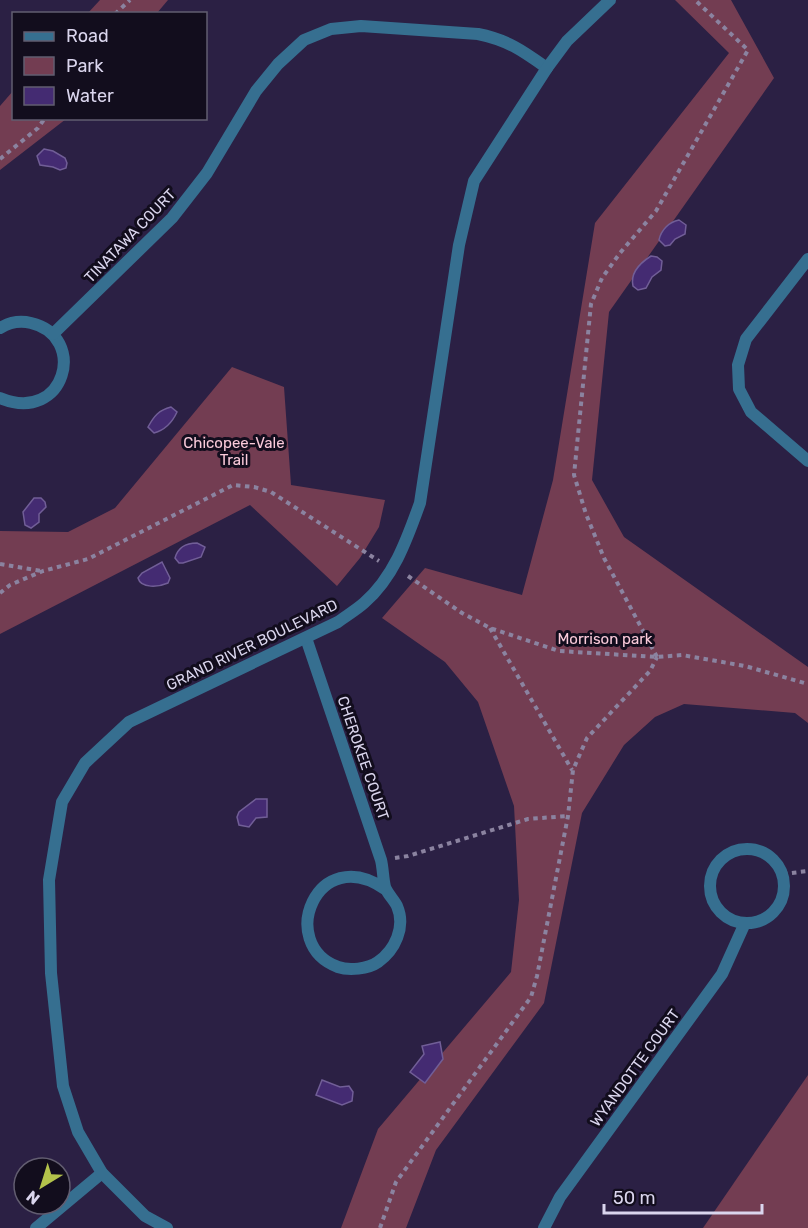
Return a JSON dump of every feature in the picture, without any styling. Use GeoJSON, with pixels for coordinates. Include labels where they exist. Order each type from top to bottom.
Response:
{"type":"FeatureCollection","features":[{"type":"Feature","properties":{"kind":"street","name":"GRAND RIVER BOULEVARD"},"geometry":{"type":"LineString","coordinates":[[167,1228],[145,1216],[102,1173],[78,1132],[63,1086],[51,973],[49,880],[62,802],[84,763],[129,722],[338,622],[364,603],[380,587],[393,568],[408,537],[420,503],[459,245],[474,181],[567,41],[610,0]]}},
{"type":"Feature","properties":{"kind":"street","name":"TINATAWA COURT"},"geometry":{"type":"LineString","coordinates":[[52,334],[172,218],[207,173],[256,91],[278,64],[304,40],[331,29],[361,26],[478,34],[496,37],[515,45],[547,68]]}},
{"type":"Feature","properties":{"kind":"street"},"geometry":{"type":"LineString","coordinates":[[808,260],[746,339],[738,365],[739,389],[751,412],[808,461]]}},
{"type":"Feature","properties":{"kind":"street"},"geometry":{"type":"LineString","coordinates":[[0,328],[8,323],[22,321],[41,325],[52,334],[63,355],[63,369],[59,383],[41,400],[28,404],[13,403],[0,398]]}},
{"type":"Feature","properties":{"kind":"street","name":"CHEROKEE COURT"},"geometry":{"type":"LineString","coordinates":[[306,639],[381,860],[386,889],[398,910],[400,926],[397,941],[388,955],[375,964],[354,970],[338,967],[319,954],[310,940],[307,916],[312,901],[321,889],[335,880],[356,876],[372,880],[386,889]]}},
{"type":"Feature","properties":{"kind":"street"},"geometry":{"type":"LineString","coordinates":[[748,848],[761,851],[777,863],[783,874],[784,892],[780,904],[770,916],[758,922],[733,921],[720,912],[713,901],[710,888],[711,875],[721,858],[732,852],[748,848]]}},
{"type":"Feature","properties":{"kind":"street","name":"WYANDOTTE COURT"},"geometry":{"type":"LineString","coordinates":[[544,1228],[560,1197],[722,974],[745,923]]}},
{"type":"Feature","properties":{"kind":"street"},"geometry":{"type":"LineString","coordinates":[[36,1228],[102,1173]]}},
{"type":"Feature","properties":{"kind":"path"},"geometry":{"type":"LineString","coordinates":[[117,12],[130,0]]}},
{"type":"Feature","properties":{"kind":"path"},"geometry":{"type":"LineString","coordinates":[[657,657],[604,558],[586,514],[574,475],[591,304],[602,278],[656,211],[748,50],[695,0]]}},
{"type":"Feature","properties":{"kind":"path"},"geometry":{"type":"LineString","coordinates":[[0,159],[38,128],[44,120]]}},
{"type":"Feature","properties":{"kind":"path"},"geometry":{"type":"LineString","coordinates":[[0,593],[10,585],[43,571],[88,559],[232,485],[254,487],[271,492],[379,561]]}},
{"type":"Feature","properties":{"kind":"path"},"geometry":{"type":"LineString","coordinates":[[0,564],[43,571]]}},
{"type":"Feature","properties":{"kind":"path"},"geometry":{"type":"LineString","coordinates":[[408,576],[462,613],[490,628],[559,651],[657,657],[681,655],[745,666],[808,684]]}},
{"type":"Feature","properties":{"kind":"path"},"geometry":{"type":"LineString","coordinates":[[490,628],[573,770]]}},
{"type":"Feature","properties":{"kind":"path"},"geometry":{"type":"LineString","coordinates":[[380,1228],[396,1182],[531,997],[568,816],[573,770],[587,738],[651,671],[657,657]]}},
{"type":"Feature","properties":{"kind":"path"},"geometry":{"type":"LineString","coordinates":[[381,860],[408,856],[528,819],[568,816]]}},
{"type":"Feature","properties":{"kind":"path"},"geometry":{"type":"LineString","coordinates":[[783,874],[808,871]]}},
{"type":"Feature","properties":{"kind":"green space"},"geometry":{"type":"Polygon","coordinates":[[[100,0],[168,0],[158,12],[89,12],[100,0]]]}},
{"type":"Feature","properties":{"kind":"green space","name":"Morrison park"},"geometry":{"type":"Polygon","coordinates":[[[675,0],[731,0],[774,78],[609,312],[592,480],[624,537],[808,667],[808,723],[795,713],[684,704],[655,717],[624,745],[582,813],[544,1003],[436,1150],[406,1228],[341,1228],[378,1129],[511,972],[519,900],[514,806],[478,702],[445,662],[382,618],[425,568],[522,595],[553,480],[595,223],[729,53],[675,0]]]}},
{"type":"Feature","properties":{"kind":"green space"},"geometry":{"type":"Polygon","coordinates":[[[12,92],[12,120],[65,120],[0,170],[0,106],[12,92]]]}},
{"type":"Feature","properties":{"kind":"green space","name":"Chicopee-Vale Trail"},"geometry":{"type":"Polygon","coordinates":[[[232,367],[284,387],[291,485],[385,500],[379,527],[360,558],[337,586],[250,505],[0,634],[0,531],[68,532],[115,508],[232,367]]]}},
{"type":"Feature","properties":{"kind":"green space"},"geometry":{"type":"Polygon","coordinates":[[[808,1075],[808,1228],[703,1228],[808,1075]]]}},
{"type":"Feature","properties":{"kind":"water"},"geometry":{"type":"Polygon","coordinates":[[[44,149],[65,158],[66,168],[60,170],[40,165],[37,156],[44,149]]]}},
{"type":"Feature","properties":{"kind":"water"},"geometry":{"type":"Polygon","coordinates":[[[679,220],[686,225],[685,234],[665,246],[659,240],[662,233],[669,225],[679,220]]]}},
{"type":"Feature","properties":{"kind":"water"},"geometry":{"type":"Polygon","coordinates":[[[651,256],[662,261],[661,270],[652,277],[646,288],[638,290],[633,286],[634,273],[651,256]]]}},
{"type":"Feature","properties":{"kind":"water"},"geometry":{"type":"Polygon","coordinates":[[[171,407],[177,412],[173,420],[168,426],[154,433],[148,427],[152,420],[160,412],[171,407]]]}},
{"type":"Feature","properties":{"kind":"water"},"geometry":{"type":"Polygon","coordinates":[[[34,498],[41,498],[46,507],[39,514],[39,522],[31,528],[25,525],[23,512],[34,498]]]}},
{"type":"Feature","properties":{"kind":"water"},"geometry":{"type":"Polygon","coordinates":[[[197,543],[205,547],[201,557],[179,563],[175,558],[178,551],[186,545],[197,543]]]}},
{"type":"Feature","properties":{"kind":"water"},"geometry":{"type":"Polygon","coordinates":[[[162,562],[170,578],[168,583],[151,586],[140,582],[138,578],[142,573],[162,562]]]}},
{"type":"Feature","properties":{"kind":"water"},"geometry":{"type":"Polygon","coordinates":[[[256,799],[267,799],[267,817],[256,818],[249,827],[239,825],[237,817],[239,812],[256,799]]]}},
{"type":"Feature","properties":{"kind":"water"},"geometry":{"type":"Polygon","coordinates":[[[440,1042],[443,1059],[425,1083],[410,1072],[424,1054],[422,1046],[440,1042]]]}},
{"type":"Feature","properties":{"kind":"water"},"geometry":{"type":"Polygon","coordinates":[[[322,1080],[340,1087],[349,1086],[353,1092],[352,1101],[342,1105],[316,1095],[322,1080]]]}}]}
